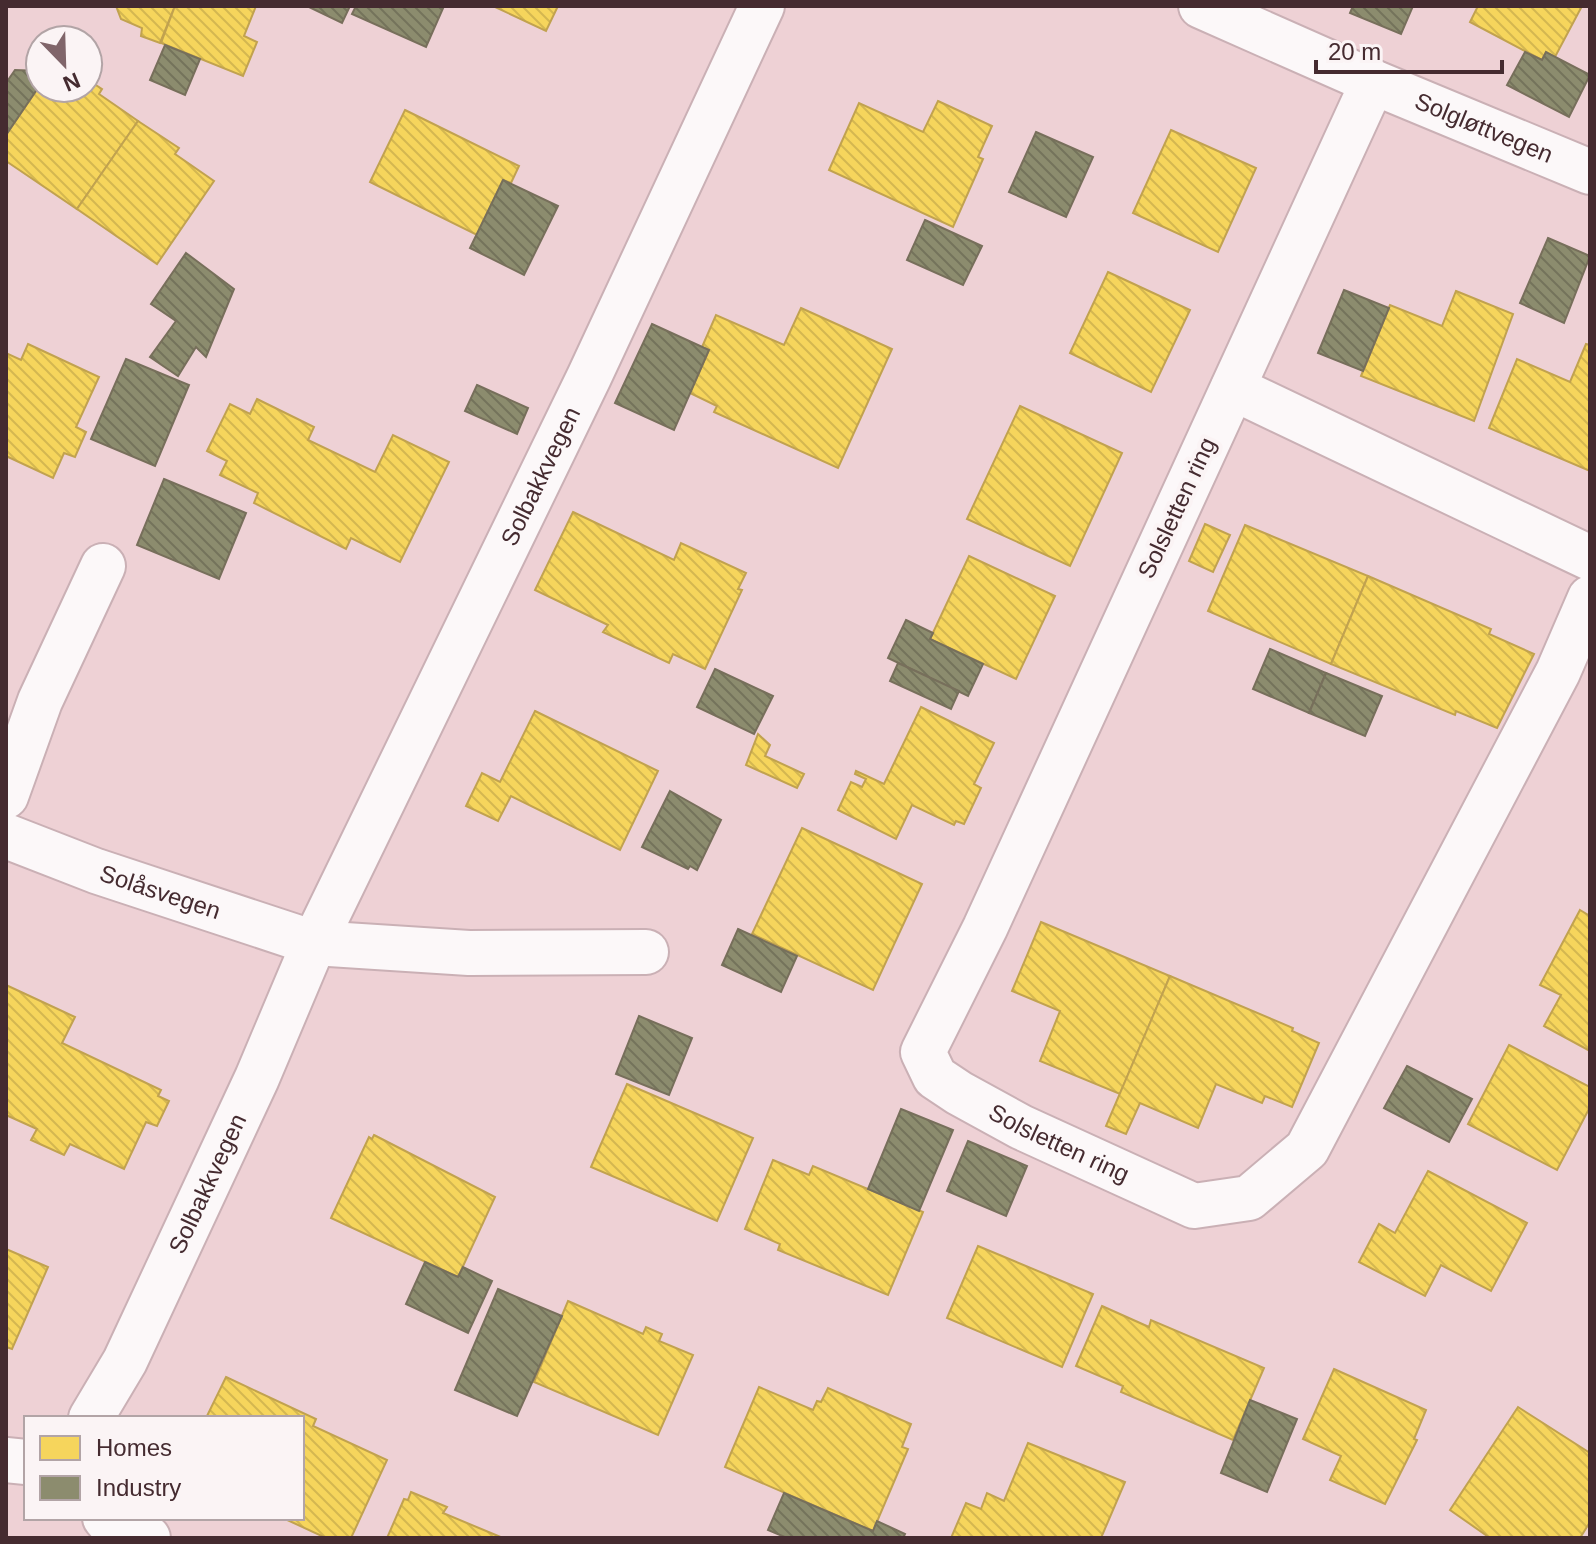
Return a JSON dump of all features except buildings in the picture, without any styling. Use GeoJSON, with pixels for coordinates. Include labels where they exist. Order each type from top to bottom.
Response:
{"type":"FeatureCollection","features":[{"type":"Feature","properties":{"kind":"street","name":"Solbakkvegen"},"geometry":{"type":"LineString","coordinates":[[92,1416],[125,1361],[257,1078],[314,943],[596,362],[762,6]]}},
{"type":"Feature","properties":{"kind":"street","name":"Solgløttvegen"},"geometry":{"type":"LineString","coordinates":[[1201,6],[1590,172]]}},
{"type":"Feature","properties":{"kind":"street","name":"Solsletten ring"},"geometry":{"type":"LineString","coordinates":[[1373,82],[985,928],[923,1052],[935,1077],[1021,1127],[1194,1206],[1249,1198],[1307,1149],[1558,672],[1590,598]]}},
{"type":"Feature","properties":{"kind":"street"},"geometry":{"type":"LineString","coordinates":[[1233,388],[1590,558]]}},
{"type":"Feature","properties":{"kind":"street"},"geometry":{"type":"LineString","coordinates":[[6,796],[40,701],[103,566]]}},
{"type":"Feature","properties":{"kind":"street","name":"Solåsvegen"},"geometry":{"type":"LineString","coordinates":[[6,836],[110,876],[314,943]]}},
{"type":"Feature","properties":{"kind":"street"},"geometry":{"type":"LineString","coordinates":[[314,943],[469,953],[646,952]]}},
{"type":"Feature","properties":{"kind":"street"},"geometry":{"type":"LineString","coordinates":[[107,1520],[148,1538]]}}]}
